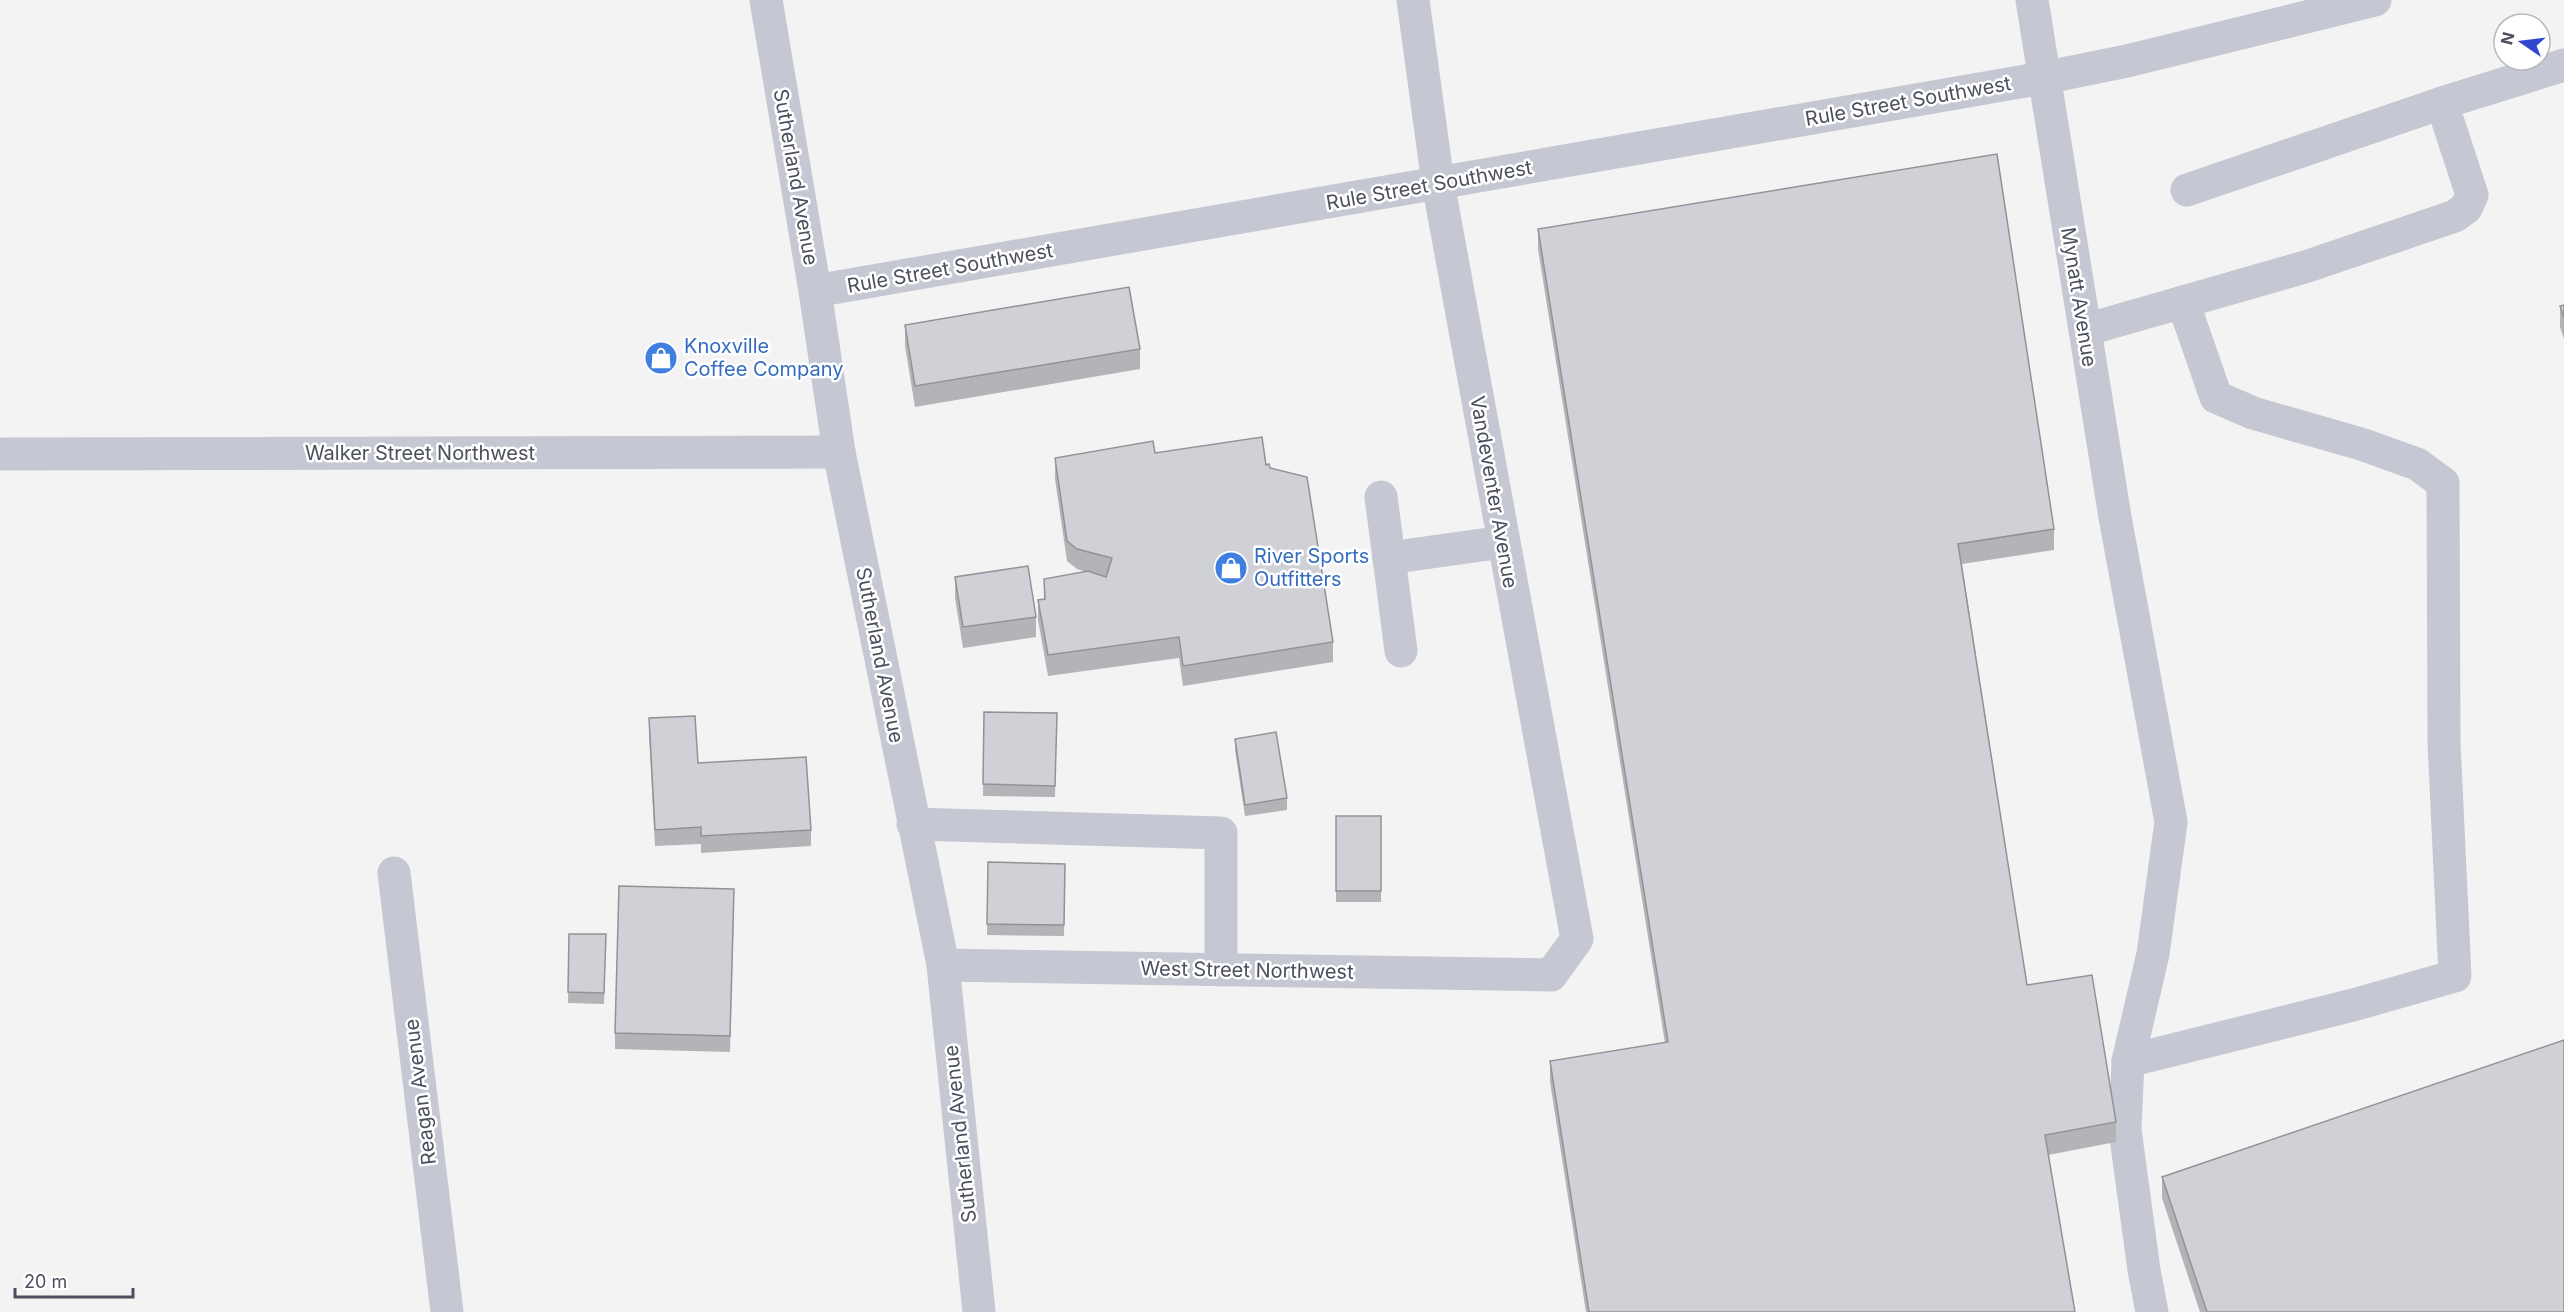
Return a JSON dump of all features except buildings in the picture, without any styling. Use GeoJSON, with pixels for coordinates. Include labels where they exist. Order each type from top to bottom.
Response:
{"type":"FeatureCollection","features":[{"type":"Feature","properties":{"kind":"street","name":"Sutherland Avenue"},"geometry":{"type":"LineString","coordinates":[[766,0],[815,291],[839,452],[943,965],[979,1312]]}},
{"type":"Feature","properties":{"kind":"street","name":"Vandeventer Avenue"},"geometry":{"type":"LineString","coordinates":[[1413,0],[1438,183],[1577,939],[1551,975]]}},
{"type":"Feature","properties":{"kind":"street","name":"Mynatt Avenue"},"geometry":{"type":"LineString","coordinates":[[2032,0],[2115,517],[2171,822],[2153,954],[2128,1061],[2126,1130],[2144,1270],[2152,1312]]}},
{"type":"Feature","properties":{"kind":"street","name":"Rule Street Southwest"},"geometry":{"type":"LineString","coordinates":[[815,291],[2043,78],[2127,61],[2375,0]]}},
{"type":"Feature","properties":{"kind":"street"},"geometry":{"type":"LineString","coordinates":[[2187,190],[2564,64]]}},
{"type":"Feature","properties":{"kind":"street"},"geometry":{"type":"LineString","coordinates":[[2085,330],[2306,267],[2456,216],[2466,208],[2472,195],[2442,103]]}},
{"type":"Feature","properties":{"kind":"street"},"geometry":{"type":"LineString","coordinates":[[2128,1061],[2353,1005],[2455,976],[2444,743],[2443,483],[2417,464],[2361,444],[2253,413],[2216,397],[2183,302]]}},
{"type":"Feature","properties":{"kind":"street","name":"Walker Street Northwest"},"geometry":{"type":"LineString","coordinates":[[0,454],[839,452]]}},
{"type":"Feature","properties":{"kind":"street"},"geometry":{"type":"LineString","coordinates":[[1381,497],[1401,651]]}},
{"type":"Feature","properties":{"kind":"street"},"geometry":{"type":"LineString","coordinates":[[1389,558],[1503,542]]}},
{"type":"Feature","properties":{"kind":"street"},"geometry":{"type":"LineString","coordinates":[[914,824],[1221,833],[1221,970]]}},
{"type":"Feature","properties":{"kind":"street","name":"Reagan Avenue"},"geometry":{"type":"LineString","coordinates":[[394,873],[447,1312]]}},
{"type":"Feature","properties":{"kind":"street","name":"West Street Northwest"},"geometry":{"type":"LineString","coordinates":[[943,965],[1551,975]]}},
{"type":"Feature","properties":{"kind":"place","name":"Knoxville Coffee Company"},"geometry":{"type":"Point","coordinates":[661,358]}},
{"type":"Feature","properties":{"kind":"place","name":"River Sports Outfitters"},"geometry":{"type":"Point","coordinates":[1231,568]}}]}
